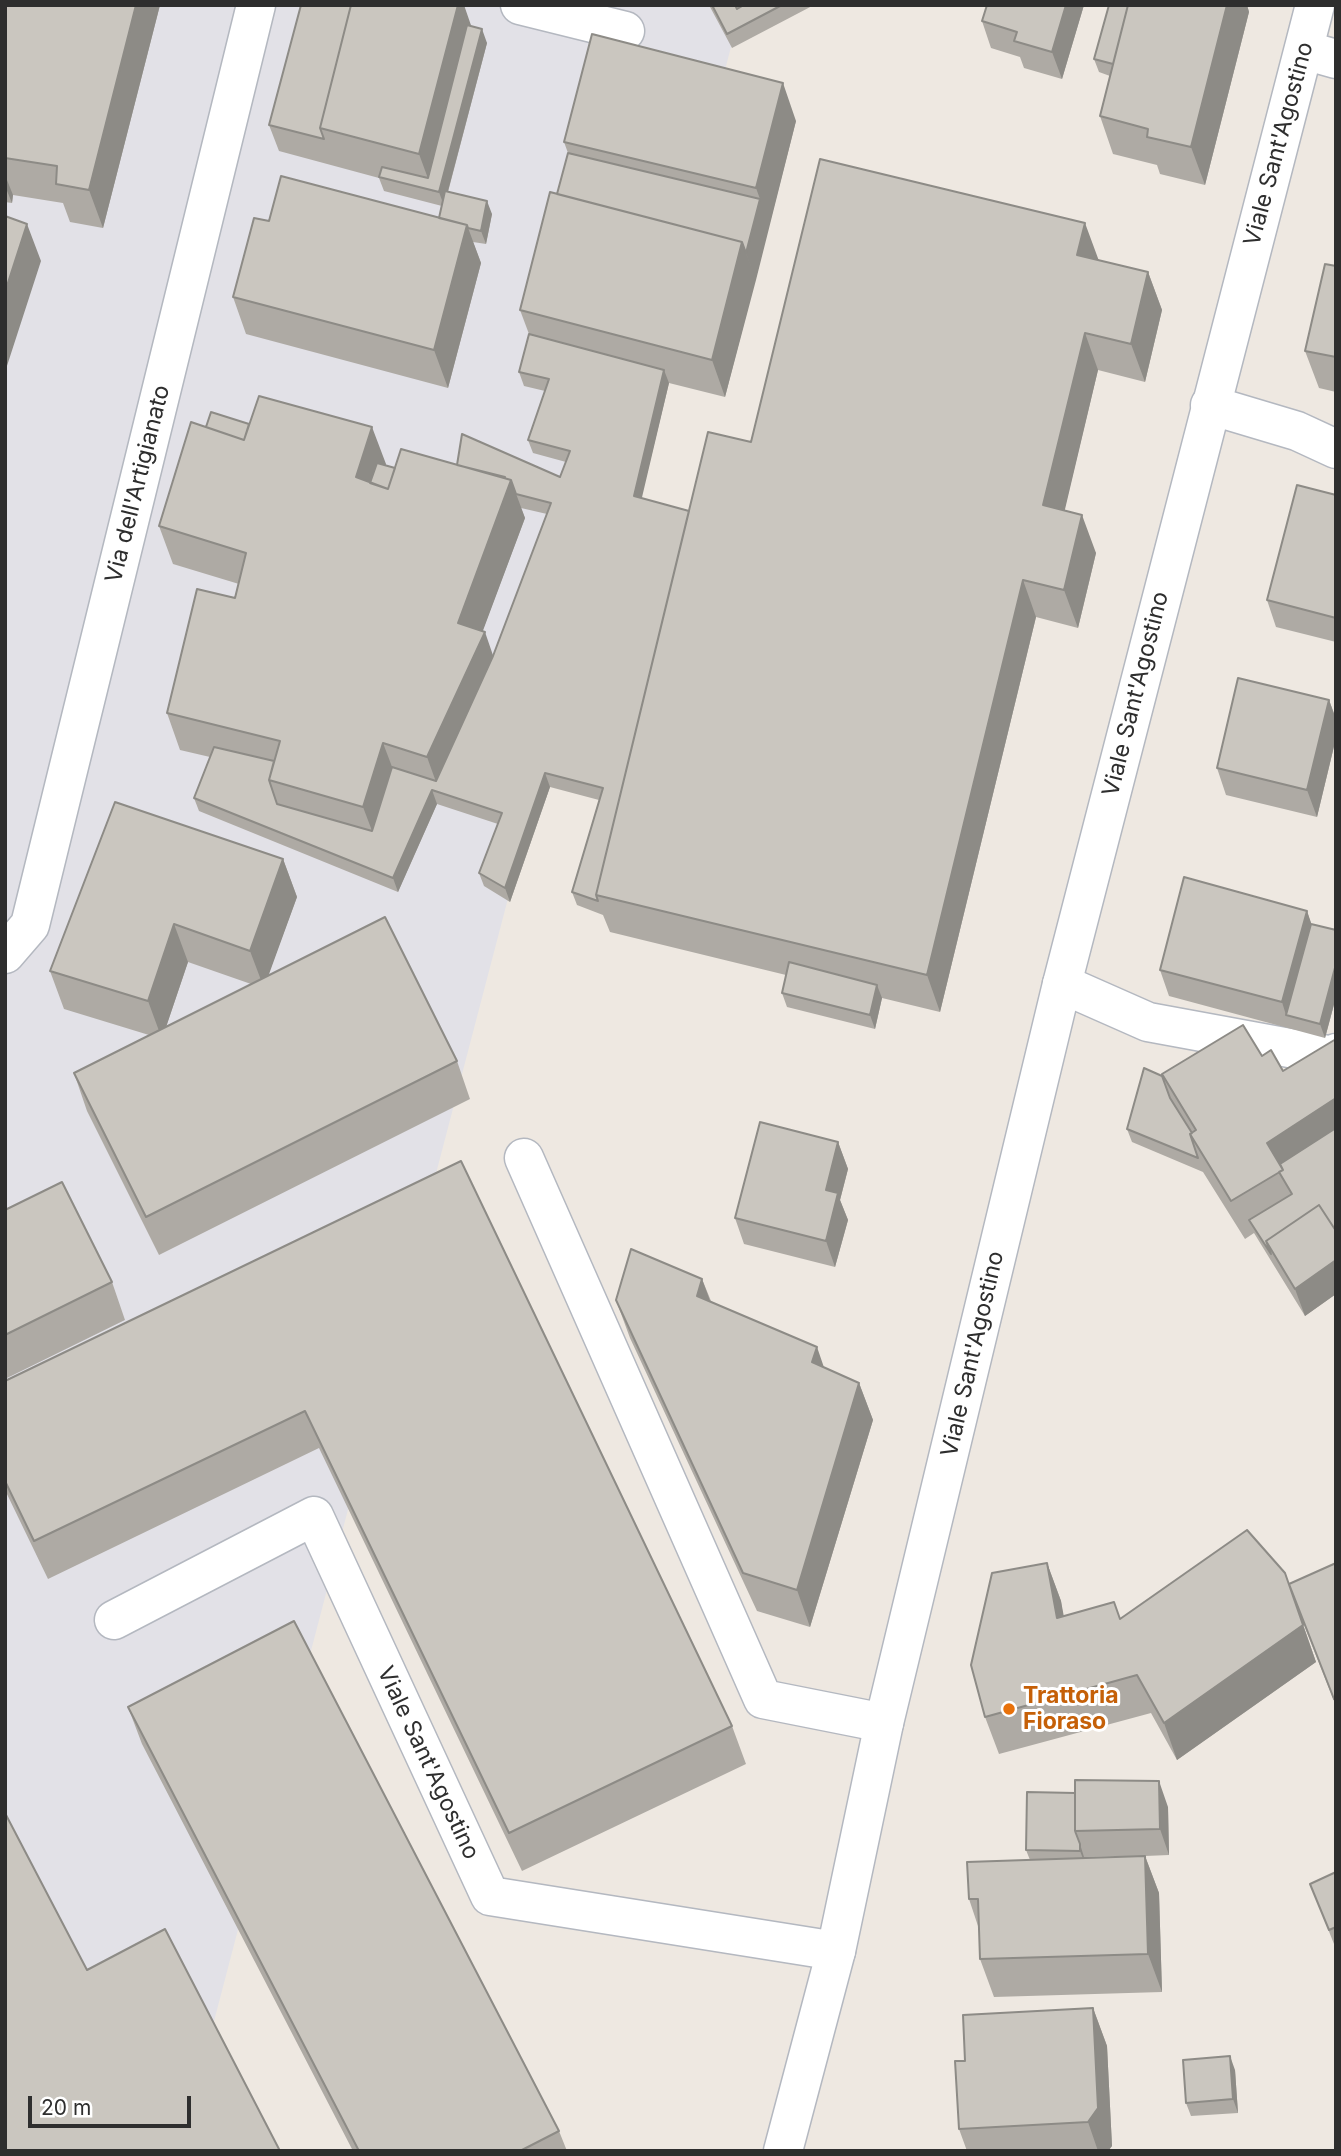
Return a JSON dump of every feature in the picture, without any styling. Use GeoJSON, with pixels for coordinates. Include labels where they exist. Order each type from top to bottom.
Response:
{"type":"FeatureCollection","features":[{"type":"Feature","properties":{"kind":"street","name":"Via dell'Artigianato"},"geometry":{"type":"LineString","coordinates":[[5,954],[30,925],[256,5]]}},
{"type":"Feature","properties":{"kind":"street"},"geometry":{"type":"LineString","coordinates":[[520,5],[625,32]]}},
{"type":"Feature","properties":{"kind":"street","name":"Viale Sant'Agostino"},"geometry":{"type":"LineString","coordinates":[[783,2151],[836,1951],[884,1723],[1062,984],[1210,405],[1320,55],[1315,5]]}},
{"type":"Feature","properties":{"kind":"street"},"geometry":{"type":"LineString","coordinates":[[1210,405],[1297,430],[1336,449]]}},
{"type":"Feature","properties":{"kind":"street"},"geometry":{"type":"LineString","coordinates":[[1062,984],[1148,1022],[1333,1056],[1336,1053]]}},
{"type":"Feature","properties":{"kind":"street"},"geometry":{"type":"LineString","coordinates":[[524,1158],[762,1699],[884,1723]]}},
{"type":"Feature","properties":{"kind":"street","name":"Viale Sant'Agostino"},"geometry":{"type":"LineString","coordinates":[[114,1620],[314,1516],[490,1896],[836,1951]]}},
{"type":"Feature","properties":{"kind":"shaded area"},"geometry":{"type":"Polygon","coordinates":[[[5,5],[742,5],[180,2151],[5,2151],[5,5]]]}},
{"type":"Feature","properties":{"kind":"building"},"geometry":{"type":"Polygon","coordinates":[[[5,5],[136,5],[89,190],[56,184],[57,166],[5,158],[5,5]]]}},
{"type":"Feature","properties":{"kind":"building"},"geometry":{"type":"Polygon","coordinates":[[[301,5],[351,5],[320,128],[324,139],[269,125],[301,5]]]}},
{"type":"Feature","properties":{"kind":"building"},"geometry":{"type":"Polygon","coordinates":[[[351,5],[458,5],[419,154],[320,128],[351,5]]]}},
{"type":"Feature","properties":{"kind":"building"},"geometry":{"type":"Polygon","coordinates":[[[712,5],[735,5],[737,9],[744,5],[782,5],[727,34],[712,5]]]}},
{"type":"Feature","properties":{"kind":"building"},"geometry":{"type":"Polygon","coordinates":[[[987,5],[1066,5],[1052,52],[1014,41],[1017,32],[982,21],[987,5]]]}},
{"type":"Feature","properties":{"kind":"building"},"geometry":{"type":"Polygon","coordinates":[[[1109,5],[1128,5],[1113,64],[1094,59],[1109,5]]]}},
{"type":"Feature","properties":{"kind":"building"},"geometry":{"type":"Polygon","coordinates":[[[1128,5],[1227,5],[1191,147],[1147,137],[1148,129],[1100,116],[1128,5]]]}},
{"type":"Feature","properties":{"kind":"building"},"geometry":{"type":"Polygon","coordinates":[[[467,25],[482,29],[439,192],[379,177],[382,167],[428,178],[467,25]]]}},
{"type":"Feature","properties":{"kind":"building"},"geometry":{"type":"Polygon","coordinates":[[[592,34],[783,83],[756,188],[564,142],[592,34]]]}},
{"type":"Feature","properties":{"kind":"building"},"geometry":{"type":"Polygon","coordinates":[[[568,153],[760,199],[746,253],[742,242],[557,194],[568,153]]]}},
{"type":"Feature","properties":{"kind":"building"},"geometry":{"type":"Polygon","coordinates":[[[820,159],[1085,223],[1077,255],[1148,272],[1131,344],[1085,333],[1043,505],[1082,515],[1064,590],[1023,580],[927,975],[596,895],[708,432],[751,442],[820,159]]]}},
{"type":"Feature","properties":{"kind":"building"},"geometry":{"type":"Polygon","coordinates":[[[281,176],[467,225],[434,350],[233,297],[254,218],[269,221],[281,176]]]}},
{"type":"Feature","properties":{"kind":"building"},"geometry":{"type":"Polygon","coordinates":[[[445,191],[487,201],[481,231],[439,218],[445,191]]]}},
{"type":"Feature","properties":{"kind":"building"},"geometry":{"type":"Polygon","coordinates":[[[550,192],[742,242],[712,360],[520,310],[550,192]]]}},
{"type":"Feature","properties":{"kind":"building"},"geometry":{"type":"Polygon","coordinates":[[[5,216],[27,224],[5,292],[5,216]]]}},
{"type":"Feature","properties":{"kind":"building"},"geometry":{"type":"Polygon","coordinates":[[[1325,264],[1336,266],[1336,357],[1305,351],[1325,264]]]}},
{"type":"Feature","properties":{"kind":"building"},"geometry":{"type":"Polygon","coordinates":[[[529,334],[664,370],[634,496],[689,511],[596,895],[598,901],[572,892],[603,788],[545,773],[505,888],[479,873],[502,813],[432,790],[393,878],[194,798],[214,747],[274,761],[269,780],[277,804],[372,831],[392,767],[436,781],[493,656],[551,503],[516,494],[511,480],[505,477],[457,465],[462,434],[560,477],[570,451],[528,440],[549,379],[519,372],[529,334]]]}},
{"type":"Feature","properties":{"kind":"building"},"geometry":{"type":"Polygon","coordinates":[[[259,396],[372,427],[356,477],[388,489],[401,449],[511,480],[458,623],[485,632],[427,757],[383,743],[363,807],[269,780],[280,741],[167,713],[197,589],[235,598],[246,553],[159,526],[191,422],[244,440],[259,396]]]}},
{"type":"Feature","properties":{"kind":"building"},"geometry":{"type":"Polygon","coordinates":[[[211,412],[249,424],[244,440],[206,427],[211,412]]]}},
{"type":"Feature","properties":{"kind":"building"},"geometry":{"type":"Polygon","coordinates":[[[377,463],[395,468],[388,489],[370,483],[377,463]]]}},
{"type":"Feature","properties":{"kind":"building"},"geometry":{"type":"Polygon","coordinates":[[[1297,485],[1336,495],[1336,618],[1267,600],[1297,485]]]}},
{"type":"Feature","properties":{"kind":"building"},"geometry":{"type":"Polygon","coordinates":[[[1238,678],[1329,700],[1307,790],[1217,768],[1238,678]]]}},
{"type":"Feature","properties":{"kind":"building"},"geometry":{"type":"Polygon","coordinates":[[[115,802],[283,859],[250,951],[174,924],[148,1001],[50,971],[115,802]]]}},
{"type":"Feature","properties":{"kind":"building"},"geometry":{"type":"Polygon","coordinates":[[[1184,877],[1307,911],[1282,1002],[1160,970],[1184,877]]]}},
{"type":"Feature","properties":{"kind":"building"},"geometry":{"type":"Polygon","coordinates":[[[385,917],[457,1061],[146,1217],[74,1073],[385,917]]]}},
{"type":"Feature","properties":{"kind":"building"},"geometry":{"type":"Polygon","coordinates":[[[1311,924],[1336,930],[1336,964],[1320,1024],[1286,1015],[1311,924]]]}},
{"type":"Feature","properties":{"kind":"building"},"geometry":{"type":"Polygon","coordinates":[[[789,962],[877,985],[870,1015],[782,993],[789,962]]]}},
{"type":"Feature","properties":{"kind":"building"},"geometry":{"type":"Polygon","coordinates":[[[1243,1025],[1262,1056],[1271,1050],[1283,1071],[1336,1039],[1336,1098],[1267,1143],[1283,1170],[1231,1201],[1190,1134],[1196,1130],[1162,1074],[1243,1025]]]}},
{"type":"Feature","properties":{"kind":"building"},"geometry":{"type":"Polygon","coordinates":[[[1144,1068],[1162,1076],[1170,1098],[1192,1133],[1190,1134],[1198,1158],[1127,1129],[1144,1068]]]}},
{"type":"Feature","properties":{"kind":"building"},"geometry":{"type":"Polygon","coordinates":[[[760,1122],[838,1142],[826,1190],[838,1193],[826,1241],[735,1218],[760,1122]]]}},
{"type":"Feature","properties":{"kind":"building"},"geometry":{"type":"Polygon","coordinates":[[[1336,1128],[1336,1231],[1319,1205],[1266,1241],[1271,1254],[1249,1220],[1292,1194],[1279,1172],[1283,1170],[1280,1164],[1336,1128]]]}},
{"type":"Feature","properties":{"kind":"building"},"geometry":{"type":"Polygon","coordinates":[[[461,1161],[732,1726],[509,1833],[305,1411],[34,1541],[5,1481],[5,1381],[461,1161]]]}},
{"type":"Feature","properties":{"kind":"building"},"geometry":{"type":"Polygon","coordinates":[[[62,1182],[112,1282],[5,1335],[5,1210],[62,1182]]]}},
{"type":"Feature","properties":{"kind":"building"},"geometry":{"type":"Polygon","coordinates":[[[1319,1205],[1336,1231],[1336,1260],[1295,1289],[1266,1241],[1319,1205]]]}},
{"type":"Feature","properties":{"kind":"building"},"geometry":{"type":"Polygon","coordinates":[[[631,1249],[702,1279],[697,1296],[817,1347],[812,1362],[859,1383],[797,1590],[743,1573],[616,1300],[631,1249]]]}},
{"type":"Feature","properties":{"kind":"building"},"geometry":{"type":"Polygon","coordinates":[[[1247,1530],[1285,1573],[1303,1625],[1164,1723],[1137,1675],[985,1717],[971,1665],[992,1573],[1047,1563],[1057,1618],[1114,1602],[1120,1619],[1247,1530]]]}},
{"type":"Feature","properties":{"kind":"building"},"geometry":{"type":"Polygon","coordinates":[[[1336,1563],[1336,1698],[1334,1699],[1289,1584],[1336,1563]]]}},
{"type":"Feature","properties":{"kind":"building"},"geometry":{"type":"Polygon","coordinates":[[[294,1621],[559,2131],[520,2151],[359,2151],[128,1707],[294,1621]]]}},
{"type":"Feature","properties":{"kind":"building"},"geometry":{"type":"Polygon","coordinates":[[[1075,1780],[1159,1781],[1160,1829],[1075,1831],[1075,1780]]]}},
{"type":"Feature","properties":{"kind":"building"},"geometry":{"type":"Polygon","coordinates":[[[1027,1792],[1075,1793],[1075,1831],[1080,1851],[1026,1850],[1027,1792]]]}},
{"type":"Feature","properties":{"kind":"building"},"geometry":{"type":"Polygon","coordinates":[[[5,1813],[87,1970],[165,1929],[280,2151],[5,2151],[5,1813]]]}},
{"type":"Feature","properties":{"kind":"building"},"geometry":{"type":"Polygon","coordinates":[[[1145,1856],[1148,1954],[980,1959],[978,1899],[969,1899],[967,1862],[1145,1856]]]}},
{"type":"Feature","properties":{"kind":"building"},"geometry":{"type":"Polygon","coordinates":[[[1336,1872],[1336,1927],[1329,1930],[1310,1884],[1336,1872]]]}},
{"type":"Feature","properties":{"kind":"building"},"geometry":{"type":"Polygon","coordinates":[[[1093,2008],[1098,2108],[1088,2122],[959,2129],[955,2061],[965,2061],[963,2015],[1093,2008]]]}},
{"type":"Feature","properties":{"kind":"building"},"geometry":{"type":"Polygon","coordinates":[[[1230,2056],[1233,2099],[1186,2103],[1183,2060],[1230,2056]]]}},
{"type":"Feature","properties":{"kind":"place","name":"Trattoria Fioraso"},"geometry":{"type":"Point","coordinates":[1009,1709]}}]}
